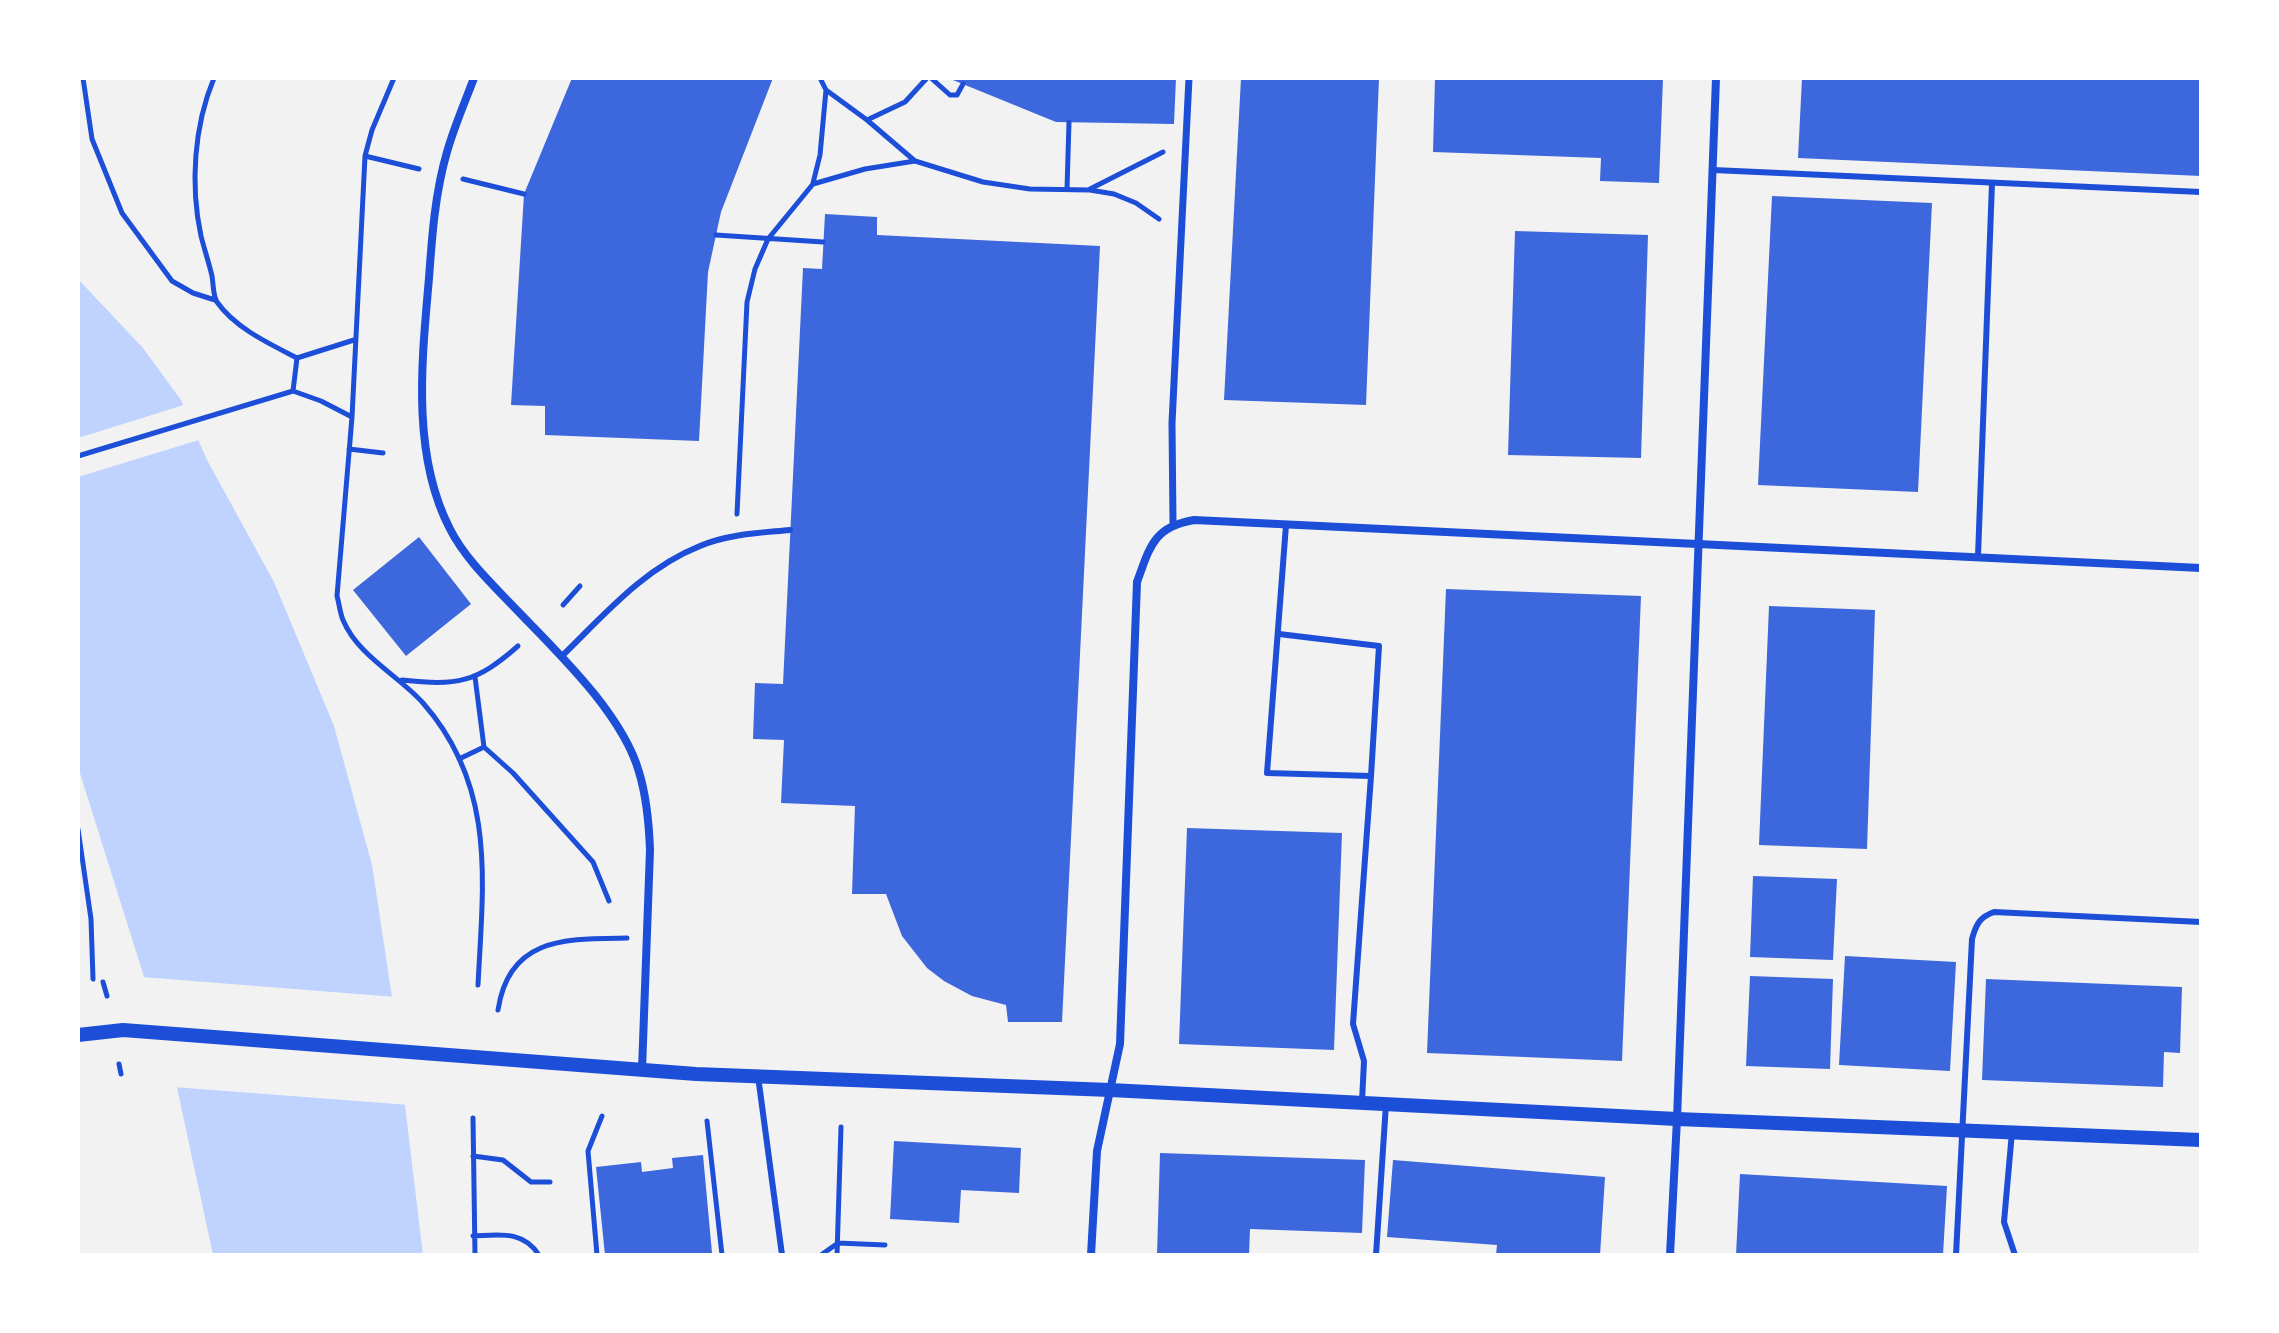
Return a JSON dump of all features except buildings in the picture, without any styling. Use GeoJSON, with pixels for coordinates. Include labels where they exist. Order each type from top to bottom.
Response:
{"type":"FeatureCollection","features":[{"type":"Feature","properties":{"kind":"street"},"geometry":{"type":"LineString","coordinates":[[474,78],[446,154],[438,193],[426,314],[422,418],[432,482],[450,530],[481,572],[562,656],[625,738],[639,770],[649,814],[650,850],[642,1070]]}},
{"type":"Feature","properties":{"kind":"street"},"geometry":{"type":"LineString","coordinates":[[1173,524],[1172,423],[1189,78]]}},
{"type":"Feature","properties":{"kind":"street"},"geometry":{"type":"LineString","coordinates":[[1670,1255],[1716,78]]}},
{"type":"Feature","properties":{"kind":"street"},"geometry":{"type":"LineString","coordinates":[[1091,1255],[1097,1151],[1120,1044],[1137,582],[1147,552],[1173,524],[1194,520],[2201,568]]}},
{"type":"Feature","properties":{"kind":"street"},"geometry":{"type":"LineString","coordinates":[[78,1035],[123,1030],[758,1076],[2201,1140]]}},
{"type":"Feature","properties":{"kind":"lane"},"geometry":{"type":"LineString","coordinates":[[1713,170],[2201,192]]}},
{"type":"Feature","properties":{"kind":"lane"},"geometry":{"type":"LineString","coordinates":[[1978,556],[1992,183]]}},
{"type":"Feature","properties":{"kind":"lane"},"geometry":{"type":"LineString","coordinates":[[1286,525],[1267,773],[1371,776]]}},
{"type":"Feature","properties":{"kind":"lane"},"geometry":{"type":"LineString","coordinates":[[562,656],[619,600],[660,566],[701,545],[735,535],[790,530]]}},
{"type":"Feature","properties":{"kind":"lane"},"geometry":{"type":"LineString","coordinates":[[1279,634],[1379,646],[1353,1024],[1364,1061],[1362,1102]]}},
{"type":"Feature","properties":{"kind":"lane"},"geometry":{"type":"LineString","coordinates":[[1956,1255],[1972,939],[1983,916],[1994,912],[2201,922]]}},
{"type":"Feature","properties":{"kind":"lane"},"geometry":{"type":"LineString","coordinates":[[758,1076],[782,1255]]}},
{"type":"Feature","properties":{"kind":"lane"},"geometry":{"type":"LineString","coordinates":[[1376,1255],[1386,1104]]}},
{"type":"Feature","properties":{"kind":"lane"},"geometry":{"type":"LineString","coordinates":[[2012,1132],[2004,1222],[2015,1255]]}},
{"type":"Feature","properties":{"kind":"path"},"geometry":{"type":"LineString","coordinates":[[83,78],[92,139],[122,213],[172,281],[193,293],[215,300],[238,322],[297,358],[354,340]]}},
{"type":"Feature","properties":{"kind":"path"},"geometry":{"type":"LineString","coordinates":[[214,78],[205,101],[197,149],[196,191],[201,234],[213,276],[215,300]]}},
{"type":"Feature","properties":{"kind":"path"},"geometry":{"type":"LineString","coordinates":[[394,78],[372,130],[365,156],[352,417],[337,596],[343,620],[358,644],[426,706],[459,759],[472,793],[481,828],[483,863],[478,985]]}},
{"type":"Feature","properties":{"kind":"path"},"geometry":{"type":"LineString","coordinates":[[820,78],[826,90],[915,161],[983,182],[1030,189],[1090,190],[1114,194],[1136,203],[1182,234]]}},
{"type":"Feature","properties":{"kind":"path"},"geometry":{"type":"LineString","coordinates":[[867,120],[905,102],[929,78],[950,95],[957,95],[963,84]]}},
{"type":"Feature","properties":{"kind":"path"},"geometry":{"type":"LineString","coordinates":[[735,535],[747,302],[755,269],[768,239],[813,184],[822,144],[826,90]]}},
{"type":"Feature","properties":{"kind":"path"},"geometry":{"type":"LineString","coordinates":[[1066,189],[1069,122]]}},
{"type":"Feature","properties":{"kind":"path"},"geometry":{"type":"LineString","coordinates":[[1090,190],[1187,139]]}},
{"type":"Feature","properties":{"kind":"path"},"geometry":{"type":"LineString","coordinates":[[365,156],[419,169]]}},
{"type":"Feature","properties":{"kind":"path"},"geometry":{"type":"LineString","coordinates":[[813,184],[865,169],[915,161]]}},
{"type":"Feature","properties":{"kind":"path"},"geometry":{"type":"LineString","coordinates":[[463,179],[524,194]]}},
{"type":"Feature","properties":{"kind":"path"},"geometry":{"type":"LineString","coordinates":[[716,235],[823,242]]}},
{"type":"Feature","properties":{"kind":"path"},"geometry":{"type":"LineString","coordinates":[[293,391],[297,358]]}},
{"type":"Feature","properties":{"kind":"path"},"geometry":{"type":"LineString","coordinates":[[78,456],[293,391],[352,417]]}},
{"type":"Feature","properties":{"kind":"path"},"geometry":{"type":"LineString","coordinates":[[349,449],[383,453]]}},
{"type":"Feature","properties":{"kind":"path"},"geometry":{"type":"LineString","coordinates":[[563,605],[580,586]]}},
{"type":"Feature","properties":{"kind":"path"},"geometry":{"type":"LineString","coordinates":[[401,680],[441,684],[475,677],[495,667],[518,646]]}},
{"type":"Feature","properties":{"kind":"path"},"geometry":{"type":"LineString","coordinates":[[475,677],[484,747],[513,773],[593,862],[609,901]]}},
{"type":"Feature","properties":{"kind":"path"},"geometry":{"type":"LineString","coordinates":[[459,759],[484,747]]}},
{"type":"Feature","properties":{"kind":"path"},"geometry":{"type":"LineString","coordinates":[[78,829],[91,919],[93,979]]}},
{"type":"Feature","properties":{"kind":"path"},"geometry":{"type":"LineString","coordinates":[[498,1010],[501,988],[511,970],[524,957],[546,945],[591,937],[646,938]]}},
{"type":"Feature","properties":{"kind":"path"},"geometry":{"type":"LineString","coordinates":[[103,982],[107,996]]}},
{"type":"Feature","properties":{"kind":"path"},"geometry":{"type":"LineString","coordinates":[[119,1064],[121,1074]]}},
{"type":"Feature","properties":{"kind":"path"},"geometry":{"type":"LineString","coordinates":[[597,1255],[588,1151],[602,1116]]}},
{"type":"Feature","properties":{"kind":"path"},"geometry":{"type":"LineString","coordinates":[[473,1118],[475,1255]]}},
{"type":"Feature","properties":{"kind":"path"},"geometry":{"type":"LineString","coordinates":[[707,1121],[722,1255]]}},
{"type":"Feature","properties":{"kind":"path"},"geometry":{"type":"LineString","coordinates":[[837,1255],[841,1127]]}},
{"type":"Feature","properties":{"kind":"path"},"geometry":{"type":"LineString","coordinates":[[473,1156],[503,1160],[531,1182],[550,1182]]}},
{"type":"Feature","properties":{"kind":"path"},"geometry":{"type":"LineString","coordinates":[[473,1236],[510,1235],[527,1240],[539,1255]]}},
{"type":"Feature","properties":{"kind":"path"},"geometry":{"type":"LineString","coordinates":[[821,1255],[838,1243],[885,1245]]}},
{"type":"Feature","properties":{"kind":"water"},"geometry":{"type":"Polygon","coordinates":[[[78,279],[143,348],[181,400],[207,460],[274,582],[334,726],[372,865],[392,997],[423,1255],[213,1255],[173,1069],[78,767],[78,279]]]}},
{"type":"Feature","properties":{"kind":"pier"},"geometry":{"type":"Polygon","coordinates":[[[187,404],[202,439],[78,477],[78,438],[187,404]]]}},
{"type":"Feature","properties":{"kind":"pier"},"geometry":{"type":"Polygon","coordinates":[[[142,977],[396,997],[410,1105],[173,1087],[142,977]]]}}]}
